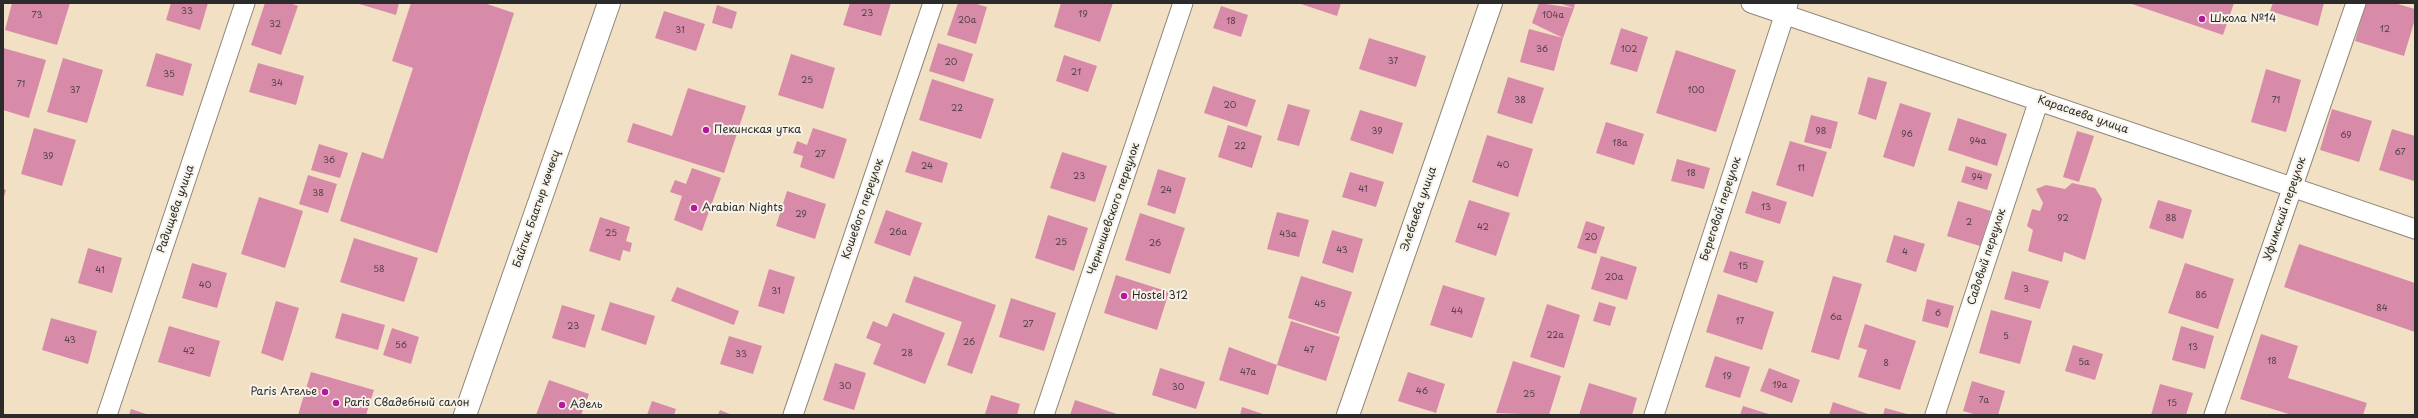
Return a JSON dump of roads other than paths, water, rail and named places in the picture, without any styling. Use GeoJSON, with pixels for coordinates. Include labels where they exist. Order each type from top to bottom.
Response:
{"type":"FeatureCollection","features":[{"type":"Feature","properties":{"kind":"main road","name":"Байтик Баатыр көчөсү"},"geometry":{"type":"LineString","coordinates":[[465,415],[609,3]]}},
{"type":"Feature","properties":{"kind":"main road","name":"Элебаева улица"},"geometry":{"type":"LineString","coordinates":[[1348,415],[1491,3]]}},
{"type":"Feature","properties":{"kind":"street","name":"Радищева улица"},"geometry":{"type":"LineString","coordinates":[[107,415],[245,3]]}},
{"type":"Feature","properties":{"kind":"street","name":"Кошевого переулок"},"geometry":{"type":"LineString","coordinates":[[793,415],[933,3]]}},
{"type":"Feature","properties":{"kind":"street","name":"Чернышевского переулок"},"geometry":{"type":"LineString","coordinates":[[1044,415],[1184,3]]}},
{"type":"Feature","properties":{"kind":"street","name":"Карасаева улица"},"geometry":{"type":"LineString","coordinates":[[1751,3],[1786,9],[2039,100],[2415,229]]}},
{"type":"Feature","properties":{"kind":"street","name":"Уфимский переулок"},"geometry":{"type":"LineString","coordinates":[[2214,415],[2356,3]]}},
{"type":"Feature","properties":{"kind":"street","name":"Береговой переулок"},"geometry":{"type":"LineString","coordinates":[[1654,415],[1786,9]]}},
{"type":"Feature","properties":{"kind":"street","name":"Садовый переулок"},"geometry":{"type":"LineString","coordinates":[[1935,415],[2039,100]]}},
{"type":"Feature","properties":{"kind":"place","name":"Школа №14"},"geometry":{"type":"Point","coordinates":[2202,19]}},
{"type":"Feature","properties":{"kind":"place","name":"Пекинская утка"},"geometry":{"type":"Point","coordinates":[706,130]}},
{"type":"Feature","properties":{"kind":"place","name":"Arabian Nights"},"geometry":{"type":"Point","coordinates":[694,208]}},
{"type":"Feature","properties":{"kind":"place","name":"Hostel 312"},"geometry":{"type":"Point","coordinates":[1124,296]}},
{"type":"Feature","properties":{"kind":"place","name":"Paris Ателье"},"geometry":{"type":"Point","coordinates":[325,392]}},
{"type":"Feature","properties":{"kind":"place","name":"Paris Свадебный салон"},"geometry":{"type":"Point","coordinates":[336,403]}},
{"type":"Feature","properties":{"kind":"place","name":"Адель"},"geometry":{"type":"Point","coordinates":[562,405]}}]}
